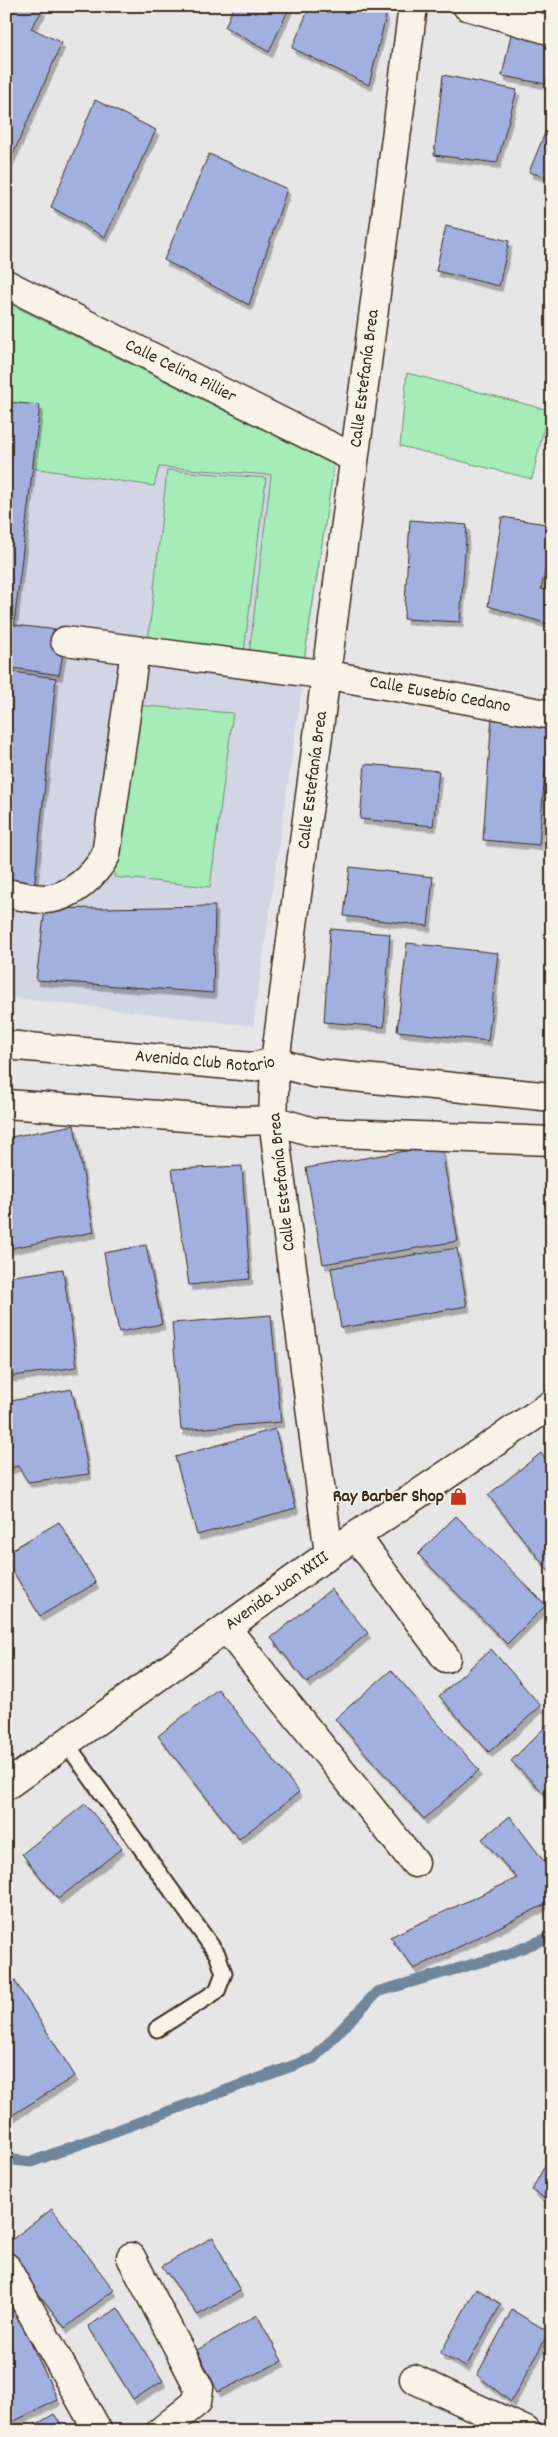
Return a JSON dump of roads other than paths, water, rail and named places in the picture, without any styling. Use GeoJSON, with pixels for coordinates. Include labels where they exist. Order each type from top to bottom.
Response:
{"type":"FeatureCollection","features":[{"type":"Feature","properties":{"kind":"street","name":"Calle Estefanía Brea"},"geometry":{"type":"LineString","coordinates":[[329,1554],[273,1120],[275,1062],[328,675],[354,458],[413,6]]}},
{"type":"Feature","properties":{"kind":"street"},"geometry":{"type":"LineString","coordinates":[[467,6],[552,31]]}},
{"type":"Feature","properties":{"kind":"street","name":"Calle Celina Pillier"},"geometry":{"type":"LineString","coordinates":[[6,284],[354,458]]}},
{"type":"Feature","properties":{"kind":"street","name":"Calle Eusebio Cedano"},"geometry":{"type":"LineString","coordinates":[[64,641],[328,675],[552,715]]}},
{"type":"Feature","properties":{"kind":"street"},"geometry":{"type":"LineString","coordinates":[[6,893],[46,899],[61,895],[81,884],[98,870],[106,855],[135,651]]}},
{"type":"Feature","properties":{"kind":"street","name":"Avenida Club Rotario"},"geometry":{"type":"LineString","coordinates":[[6,1045],[252,1067],[275,1062],[314,1073],[552,1097]]}},
{"type":"Feature","properties":{"kind":"street"},"geometry":{"type":"LineString","coordinates":[[6,1104],[241,1122],[273,1120],[313,1132],[552,1141]]}},
{"type":"Feature","properties":{"kind":"street","name":"Avenida Juan XXIII"},"geometry":{"type":"LineString","coordinates":[[6,1786],[329,1554],[552,1404]]}},
{"type":"Feature","properties":{"kind":"street"},"geometry":{"type":"LineString","coordinates":[[356,1536],[446,1658]]}},
{"type":"Feature","properties":{"kind":"street"},"geometry":{"type":"LineString","coordinates":[[226,1628],[415,1863]]}},
{"type":"Feature","properties":{"kind":"street"},"geometry":{"type":"LineString","coordinates":[[131,2257],[199,2388],[197,2402],[161,2431]]}},
{"type":"Feature","properties":{"kind":"street"},"geometry":{"type":"LineString","coordinates":[[6,2267],[98,2431]]}},
{"type":"Feature","properties":{"kind":"street"},"geometry":{"type":"LineString","coordinates":[[414,2379],[526,2431]]}},
{"type":"Feature","properties":{"kind":"lane"},"geometry":{"type":"LineString","coordinates":[[66,1743],[217,1954],[224,1973],[217,1991],[157,2029]]}},
{"type":"Feature","properties":{"kind":"waterway"},"geometry":{"type":"LineString","coordinates":[[6,2159],[31,2162],[314,2058],[377,1992],[508,1954],[552,1936]]}},
{"type":"Feature","properties":{"kind":"place","name":"Ray Barber Shop"},"geometry":{"type":"Point","coordinates":[458,1497]}}]}
